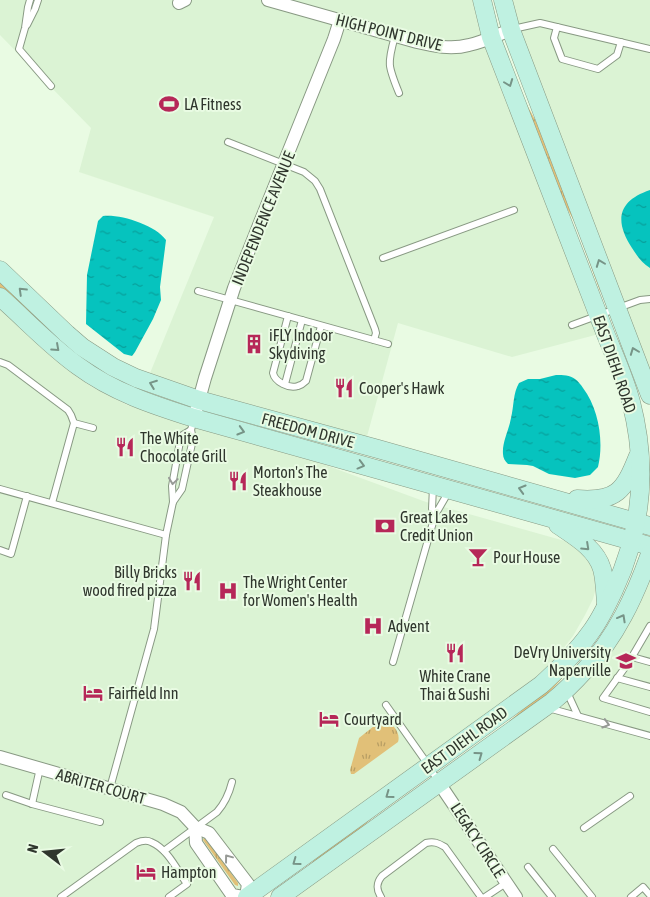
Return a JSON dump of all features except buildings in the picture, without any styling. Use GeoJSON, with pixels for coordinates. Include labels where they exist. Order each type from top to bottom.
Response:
{"type":"FeatureCollection","features":[{"type":"Feature","properties":{"kind":"street","name":"HIGH POINT DRIVE"},"geometry":{"type":"LineString","coordinates":[[268,0],[434,46],[457,47],[469,45],[510,30]]}},
{"type":"Feature","properties":{"kind":"street","name":"EAST DIEHL ROAD"},"geometry":{"type":"LineString","coordinates":[[245,897],[541,686],[577,650],[591,632],[606,606],[626,561],[632,541],[643,524],[639,504],[641,476],[636,429],[624,381],[491,37],[482,0]]}},
{"type":"Feature","properties":{"kind":"street","name":"EAST DIEHL ROAD"},"geometry":{"type":"LineString","coordinates":[[503,0],[510,30],[650,395]]}},
{"type":"Feature","properties":{"kind":"street","name":"INDEPENDENCE AVENUE"},"geometry":{"type":"LineString","coordinates":[[192,424],[230,300],[258,225],[334,40],[340,20]]}},
{"type":"Feature","properties":{"kind":"street","name":"FREEDOM DRIVE"},"geometry":{"type":"LineString","coordinates":[[0,270],[67,334],[97,357],[136,378],[199,400],[552,497],[643,524]]}},
{"type":"Feature","properties":{"kind":"street","name":"FREEDOM DRIVE"},"geometry":{"type":"LineString","coordinates":[[0,297],[79,367],[122,392],[192,424],[441,487],[650,546]]}},
{"type":"Feature","properties":{"kind":"street"},"geometry":{"type":"LineString","coordinates":[[552,497],[590,500],[604,498],[618,492],[626,483],[639,454]]}},
{"type":"Feature","properties":{"kind":"street"},"geometry":{"type":"LineString","coordinates":[[547,517],[584,544],[598,560],[602,569],[605,586],[606,606]]}},
{"type":"Feature","properties":{"kind":"street","name":"EAST DIEHL ROAD"},"geometry":{"type":"LineString","coordinates":[[280,897],[566,690],[586,670],[606,645],[629,606],[650,554]]}},
{"type":"Feature","properties":{"kind":"street","name":"ABRITER COURT"},"geometry":{"type":"LineString","coordinates":[[0,757],[163,804],[181,812],[196,828],[209,833],[248,884],[245,897]]}},
{"type":"Feature","properties":{"kind":"street","name":"LEGACY CIRCLE"},"geometry":{"type":"LineString","coordinates":[[439,783],[516,897]]}},
{"type":"Feature","properties":{"kind":"street"},"geometry":{"type":"LineString","coordinates":[[196,828],[196,843],[232,895],[245,897]]}},
{"type":"Feature","properties":{"kind":"lane"},"geometry":{"type":"LineString","coordinates":[[30,0],[19,49],[51,86]]}},
{"type":"Feature","properties":{"kind":"lane"},"geometry":{"type":"LineString","coordinates":[[25,28],[38,0]]}},
{"type":"Feature","properties":{"kind":"lane"},"geometry":{"type":"LineString","coordinates":[[510,30],[540,23],[650,49]]}},
{"type":"Feature","properties":{"kind":"lane"},"geometry":{"type":"LineString","coordinates":[[557,27],[554,38],[562,59],[598,69],[617,55],[621,42]]}},
{"type":"Feature","properties":{"kind":"lane"},"geometry":{"type":"LineString","coordinates":[[395,36],[389,58],[389,67],[399,92]]}},
{"type":"Feature","properties":{"kind":"lane"},"geometry":{"type":"LineString","coordinates":[[228,142],[311,176],[320,189],[375,329],[374,340]]}},
{"type":"Feature","properties":{"kind":"lane"},"geometry":{"type":"LineString","coordinates":[[383,258],[514,210]]}},
{"type":"Feature","properties":{"kind":"lane"},"geometry":{"type":"LineString","coordinates":[[198,291],[388,344]]}},
{"type":"Feature","properties":{"kind":"lane"},"geometry":{"type":"LineString","coordinates":[[572,325],[650,298]]}},
{"type":"Feature","properties":{"kind":"lane"},"geometry":{"type":"LineString","coordinates":[[288,316],[273,373],[274,378],[278,382],[295,387],[306,381],[321,326]]}},
{"type":"Feature","properties":{"kind":"lane"},"geometry":{"type":"LineString","coordinates":[[285,384],[302,320]]}},
{"type":"Feature","properties":{"kind":"lane"},"geometry":{"type":"LineString","coordinates":[[0,362],[8,365],[68,410],[74,423],[52,503]]}},
{"type":"Feature","properties":{"kind":"lane"},"geometry":{"type":"LineString","coordinates":[[74,423],[93,428]]}},
{"type":"Feature","properties":{"kind":"lane"},"geometry":{"type":"LineString","coordinates":[[174,502],[172,486],[181,436],[192,424]]}},
{"type":"Feature","properties":{"kind":"lane"},"geometry":{"type":"LineString","coordinates":[[110,788],[154,629],[166,535],[174,502],[182,489],[193,439],[192,424]]}},
{"type":"Feature","properties":{"kind":"lane"},"geometry":{"type":"LineString","coordinates":[[436,512],[432,509],[441,487]]}},
{"type":"Feature","properties":{"kind":"lane"},"geometry":{"type":"LineString","coordinates":[[393,662],[438,510],[441,487]]}},
{"type":"Feature","properties":{"kind":"lane"},"geometry":{"type":"LineString","coordinates":[[0,489],[166,535]]}},
{"type":"Feature","properties":{"kind":"lane"},"geometry":{"type":"LineString","coordinates":[[0,550],[11,554],[27,496]]}},
{"type":"Feature","properties":{"kind":"lane"},"geometry":{"type":"LineString","coordinates":[[650,626],[647,636],[603,698],[650,712]]}},
{"type":"Feature","properties":{"kind":"lane"},"geometry":{"type":"LineString","coordinates":[[632,657],[650,662]]}},
{"type":"Feature","properties":{"kind":"lane"},"geometry":{"type":"LineString","coordinates":[[617,678],[650,687]]}},
{"type":"Feature","properties":{"kind":"lane"},"geometry":{"type":"LineString","coordinates":[[566,690],[578,716]]}},
{"type":"Feature","properties":{"kind":"lane"},"geometry":{"type":"LineString","coordinates":[[386,705],[439,783]]}},
{"type":"Feature","properties":{"kind":"lane"},"geometry":{"type":"LineString","coordinates":[[545,707],[650,736]]}},
{"type":"Feature","properties":{"kind":"lane"},"geometry":{"type":"LineString","coordinates":[[32,804],[40,768]]}},
{"type":"Feature","properties":{"kind":"lane"},"geometry":{"type":"LineString","coordinates":[[164,850],[196,828],[224,804],[232,782]]}},
{"type":"Feature","properties":{"kind":"lane"},"geometry":{"type":"LineString","coordinates":[[6,795],[100,822]]}},
{"type":"Feature","properties":{"kind":"lane"},"geometry":{"type":"LineString","coordinates":[[584,828],[630,796]]}},
{"type":"Feature","properties":{"kind":"lane"},"geometry":{"type":"LineString","coordinates":[[61,897],[136,842],[141,841],[150,842],[164,850],[187,884],[170,897]]}},
{"type":"Feature","properties":{"kind":"lane"},"geometry":{"type":"LineString","coordinates":[[381,897],[377,888],[378,881],[382,876],[426,843],[431,842],[438,842],[445,847],[481,897]]}},
{"type":"Feature","properties":{"kind":"lane"},"geometry":{"type":"LineString","coordinates":[[554,849],[592,897]]}},
{"type":"Feature","properties":{"kind":"lane"},"geometry":{"type":"LineString","coordinates":[[528,867],[552,897]]}},
{"type":"Feature","properties":{"kind":"lane"},"geometry":{"type":"LineString","coordinates":[[485,897],[506,883]]}},
{"type":"Feature","properties":{"kind":"lane"},"geometry":{"type":"LineString","coordinates":[[631,897],[643,887],[650,895]]}},
{"type":"Feature","properties":{"kind":"shaded area"},"geometry":{"type":"Polygon","coordinates":[[[0,0],[477,0],[599,334],[512,357],[398,323],[366,440],[148,378],[214,217],[79,172],[91,128],[0,35],[0,0]]]}},
{"type":"Feature","properties":{"kind":"shaded area"},"geometry":{"type":"Polygon","coordinates":[[[509,0],[650,0],[650,373],[523,48],[509,0]]]}},
{"type":"Feature","properties":{"kind":"shaded area"},"geometry":{"type":"Polygon","coordinates":[[[0,308],[45,351],[77,377],[127,405],[320,463],[426,502],[572,543],[589,559],[596,578],[593,599],[585,615],[573,636],[544,673],[237,897],[0,897],[0,308]]]}},
{"type":"Feature","properties":{"kind":"shaded area"},"geometry":{"type":"Polygon","coordinates":[[[650,572],[650,897],[290,897],[543,718],[650,572]]]}},
{"type":"Feature","properties":{"kind":"green space"},"geometry":{"type":"Polygon","coordinates":[[[526,103],[548,144],[602,292],[575,223],[554,184],[526,103]]]}},
{"type":"Feature","properties":{"kind":"green space"},"geometry":{"type":"Polygon","coordinates":[[[0,281],[49,328],[0,289],[0,281]]]}},
{"type":"Feature","properties":{"kind":"green space"},"geometry":{"type":"Polygon","coordinates":[[[563,674],[565,675],[547,695],[529,711],[496,733],[563,674]]]}},
{"type":"Feature","properties":{"kind":"green space"},"geometry":{"type":"Polygon","coordinates":[[[383,720],[390,723],[395,729],[399,739],[398,742],[354,774],[351,774],[350,770],[359,738],[383,720]]]}},
{"type":"Feature","properties":{"kind":"green space"},"geometry":{"type":"Polygon","coordinates":[[[409,788],[411,790],[372,818],[337,850],[278,892],[276,889],[307,867],[340,836],[409,788]]]}},
{"type":"Feature","properties":{"kind":"green space"},"geometry":{"type":"Polygon","coordinates":[[[204,838],[207,839],[238,883],[238,886],[235,885],[203,840],[204,838]]]}},
{"type":"Feature","properties":{"kind":"water"},"geometry":{"type":"Polygon","coordinates":[[[650,190],[650,268],[632,248],[626,238],[621,220],[625,206],[631,200],[650,190]]]}},
{"type":"Feature","properties":{"kind":"water"},"geometry":{"type":"Polygon","coordinates":[[[103,216],[119,217],[146,225],[166,240],[160,287],[161,300],[153,319],[132,356],[124,354],[86,324],[87,275],[98,221],[103,216]]]}},
{"type":"Feature","properties":{"kind":"water"},"geometry":{"type":"Polygon","coordinates":[[[556,375],[569,376],[577,381],[593,406],[599,426],[600,457],[598,467],[590,475],[575,478],[549,474],[533,466],[508,464],[504,458],[504,445],[519,383],[528,379],[540,379],[556,375]]]}},
{"type":"Feature","properties":{"kind":"place","name":"LA Fitness"},"geometry":{"type":"Point","coordinates":[169,104]}},
{"type":"Feature","properties":{"kind":"place","name":"iFLY Indoor Skydiving"},"geometry":{"type":"Point","coordinates":[254,344]}},
{"type":"Feature","properties":{"kind":"place","name":"Cooper's Hawk"},"geometry":{"type":"Point","coordinates":[344,388]}},
{"type":"Feature","properties":{"kind":"place","name":"The White Chocolate Grill"},"geometry":{"type":"Point","coordinates":[125,447]}},
{"type":"Feature","properties":{"kind":"place","name":"Morton's The Steakhouse"},"geometry":{"type":"Point","coordinates":[238,481]}},
{"type":"Feature","properties":{"kind":"place","name":"Great Lakes Credit Union"},"geometry":{"type":"Point","coordinates":[385,526]}},
{"type":"Feature","properties":{"kind":"place","name":"Pour House"},"geometry":{"type":"Point","coordinates":[478,557]}},
{"type":"Feature","properties":{"kind":"place","name":"Billy Bricks wood fired pizza"},"geometry":{"type":"Point","coordinates":[192,581]}},
{"type":"Feature","properties":{"kind":"place","name":"The Wright Center for Women's Health"},"geometry":{"type":"Point","coordinates":[228,591]}},
{"type":"Feature","properties":{"kind":"place","name":"Advent"},"geometry":{"type":"Point","coordinates":[373,626]}},
{"type":"Feature","properties":{"kind":"place","name":"White Crane Thai & Sushi"},"geometry":{"type":"Point","coordinates":[455,653]}},
{"type":"Feature","properties":{"kind":"place","name":"DeVry University Naperville"},"geometry":{"type":"Point","coordinates":[626,661]}},
{"type":"Feature","properties":{"kind":"place","name":"Fairfield Inn"},"geometry":{"type":"Point","coordinates":[93,693]}},
{"type":"Feature","properties":{"kind":"place","name":"Courtyard"},"geometry":{"type":"Point","coordinates":[329,719]}},
{"type":"Feature","properties":{"kind":"place","name":"Hampton"},"geometry":{"type":"Point","coordinates":[146,872]}}]}
